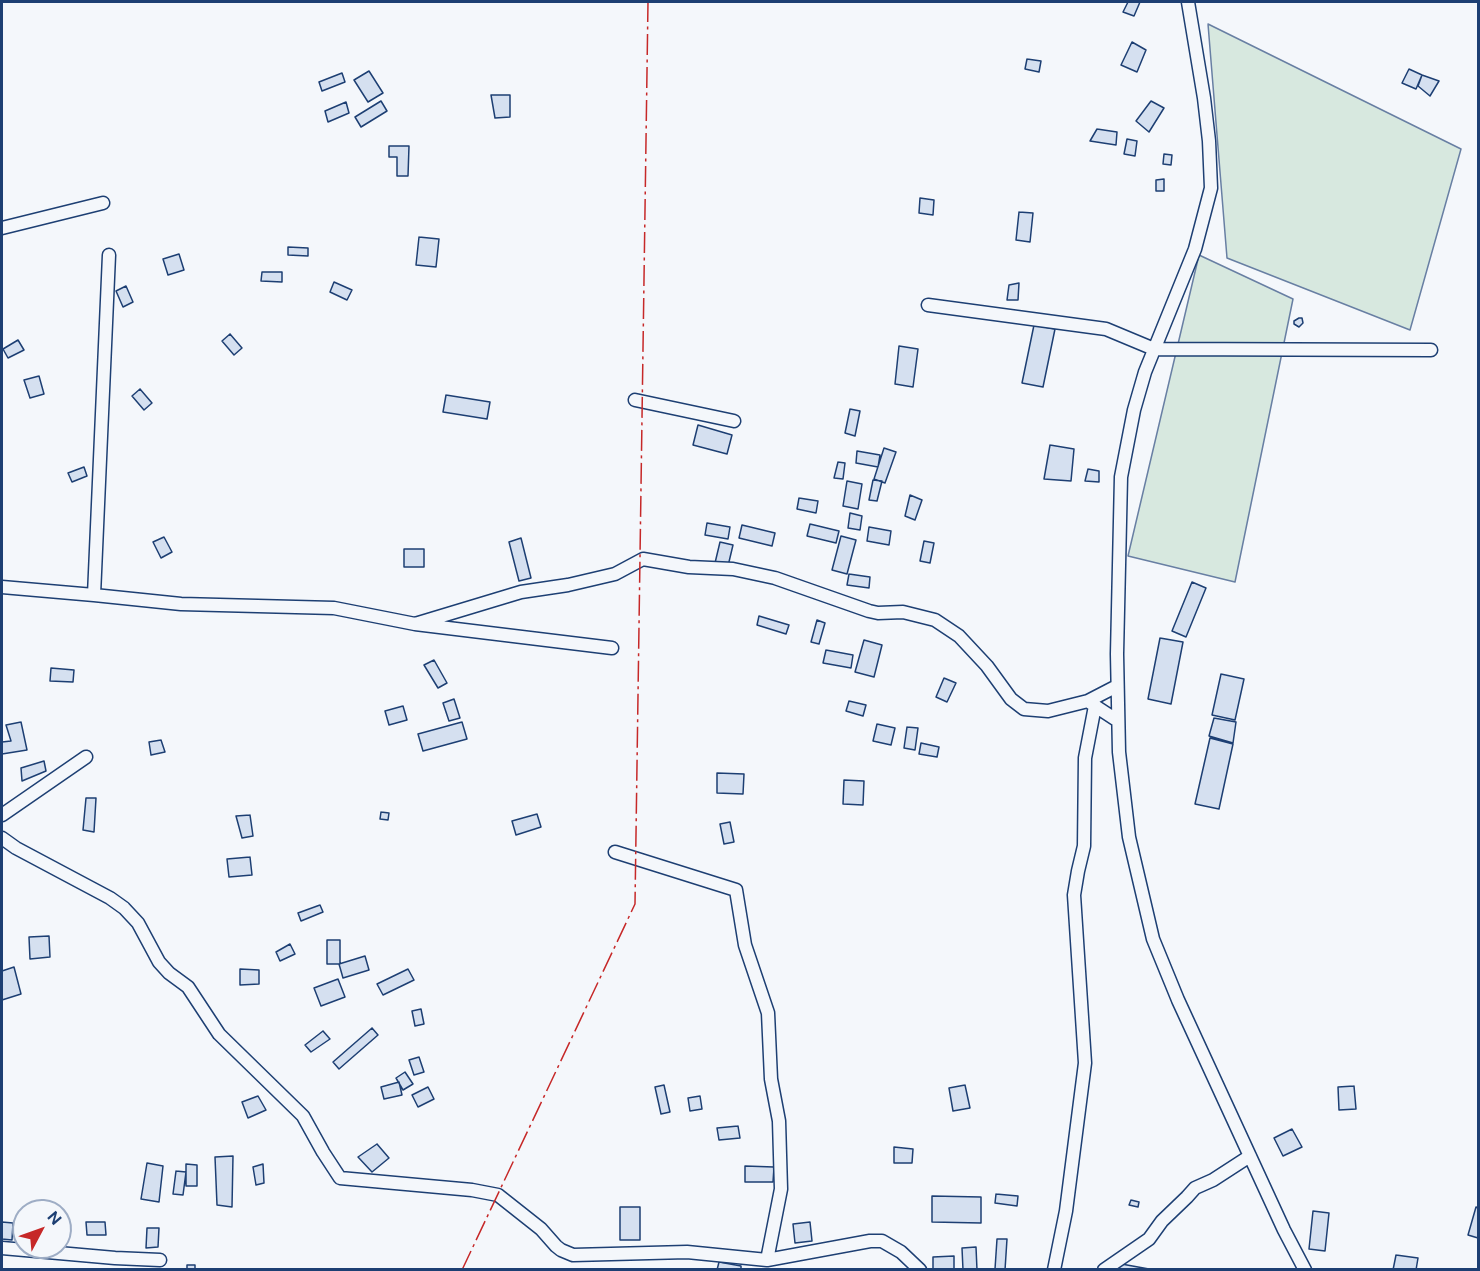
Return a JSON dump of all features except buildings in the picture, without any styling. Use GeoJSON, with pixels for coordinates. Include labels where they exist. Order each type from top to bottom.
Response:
{"type":"FeatureCollection","features":[{"type":"Feature","properties":{"kind":"street"},"geometry":{"type":"LineString","coordinates":[[1188,2],[1209,141],[1210,188],[1195,249],[1154,350],[1134,410],[1121,477],[1117,686],[1119,752],[1129,837],[1153,939],[1178,1000],[1284,1230],[1305,1269]]}},
{"type":"Feature","properties":{"kind":"street"},"geometry":{"type":"LineString","coordinates":[[2,228],[103,204]]}},
{"type":"Feature","properties":{"kind":"street"},"geometry":{"type":"LineString","coordinates":[[94,595],[109,255]]}},
{"type":"Feature","properties":{"kind":"street"},"geometry":{"type":"LineString","coordinates":[[928,305],[1106,329],[1154,350],[1431,350]]}},
{"type":"Feature","properties":{"kind":"street"},"geometry":{"type":"LineString","coordinates":[[635,400],[734,421]]}},
{"type":"Feature","properties":{"kind":"street"},"geometry":{"type":"LineString","coordinates":[[416,624],[521,592],[568,585],[615,574],[643,559],[689,567],[733,569],[775,578],[869,611],[903,612],[935,620],[959,636],[987,666],[1011,699],[1024,709],[1048,711],[1092,704],[1117,686]]}},
{"type":"Feature","properties":{"kind":"street"},"geometry":{"type":"LineString","coordinates":[[2,587],[181,604],[334,608],[416,624],[612,648]]}},
{"type":"Feature","properties":{"kind":"street"},"geometry":{"type":"LineString","coordinates":[[1092,704],[1118,721]]}},
{"type":"Feature","properties":{"kind":"street"},"geometry":{"type":"LineString","coordinates":[[1054,1269],[1066,1211],[1084,1063],[1074,895],[1084,846],[1085,758],[1092,704]]}},
{"type":"Feature","properties":{"kind":"street"},"geometry":{"type":"LineString","coordinates":[[2,815],[86,757]]}},
{"type":"Feature","properties":{"kind":"street"},"geometry":{"type":"LineString","coordinates":[[2,838],[124,908],[138,923],[159,962],[169,974],[188,987],[219,1034],[303,1116],[340,1178],[472,1190],[498,1196],[541,1229],[561,1250],[573,1255],[687,1252],[767,1260],[861,1242],[882,1242],[901,1252],[920,1269]]}},
{"type":"Feature","properties":{"kind":"street"},"geometry":{"type":"LineString","coordinates":[[615,852],[736,890],[745,945],[768,1013],[771,1079],[779,1121],[781,1189],[767,1260]]}},
{"type":"Feature","properties":{"kind":"street"},"geometry":{"type":"LineString","coordinates":[[1104,1269],[1149,1239],[1162,1221],[1195,1188],[1213,1180],[1250,1156]]}},
{"type":"Feature","properties":{"kind":"street"},"geometry":{"type":"LineString","coordinates":[[2,1248],[160,1260]]}},
{"type":"Feature","properties":{"kind":"shaded area"},"geometry":{"type":"Polygon","coordinates":[[[1208,24],[1461,149],[1410,330],[1227,258],[1208,24]]]}},
{"type":"Feature","properties":{"kind":"shaded area"},"geometry":{"type":"Polygon","coordinates":[[[1199,255],[1293,299],[1235,582],[1128,556],[1199,255]]]}},
{"type":"Feature","properties":{"kind":"power"},"geometry":{"type":"LineString","coordinates":[[462,1270],[635,904],[648,2]]}}]}
